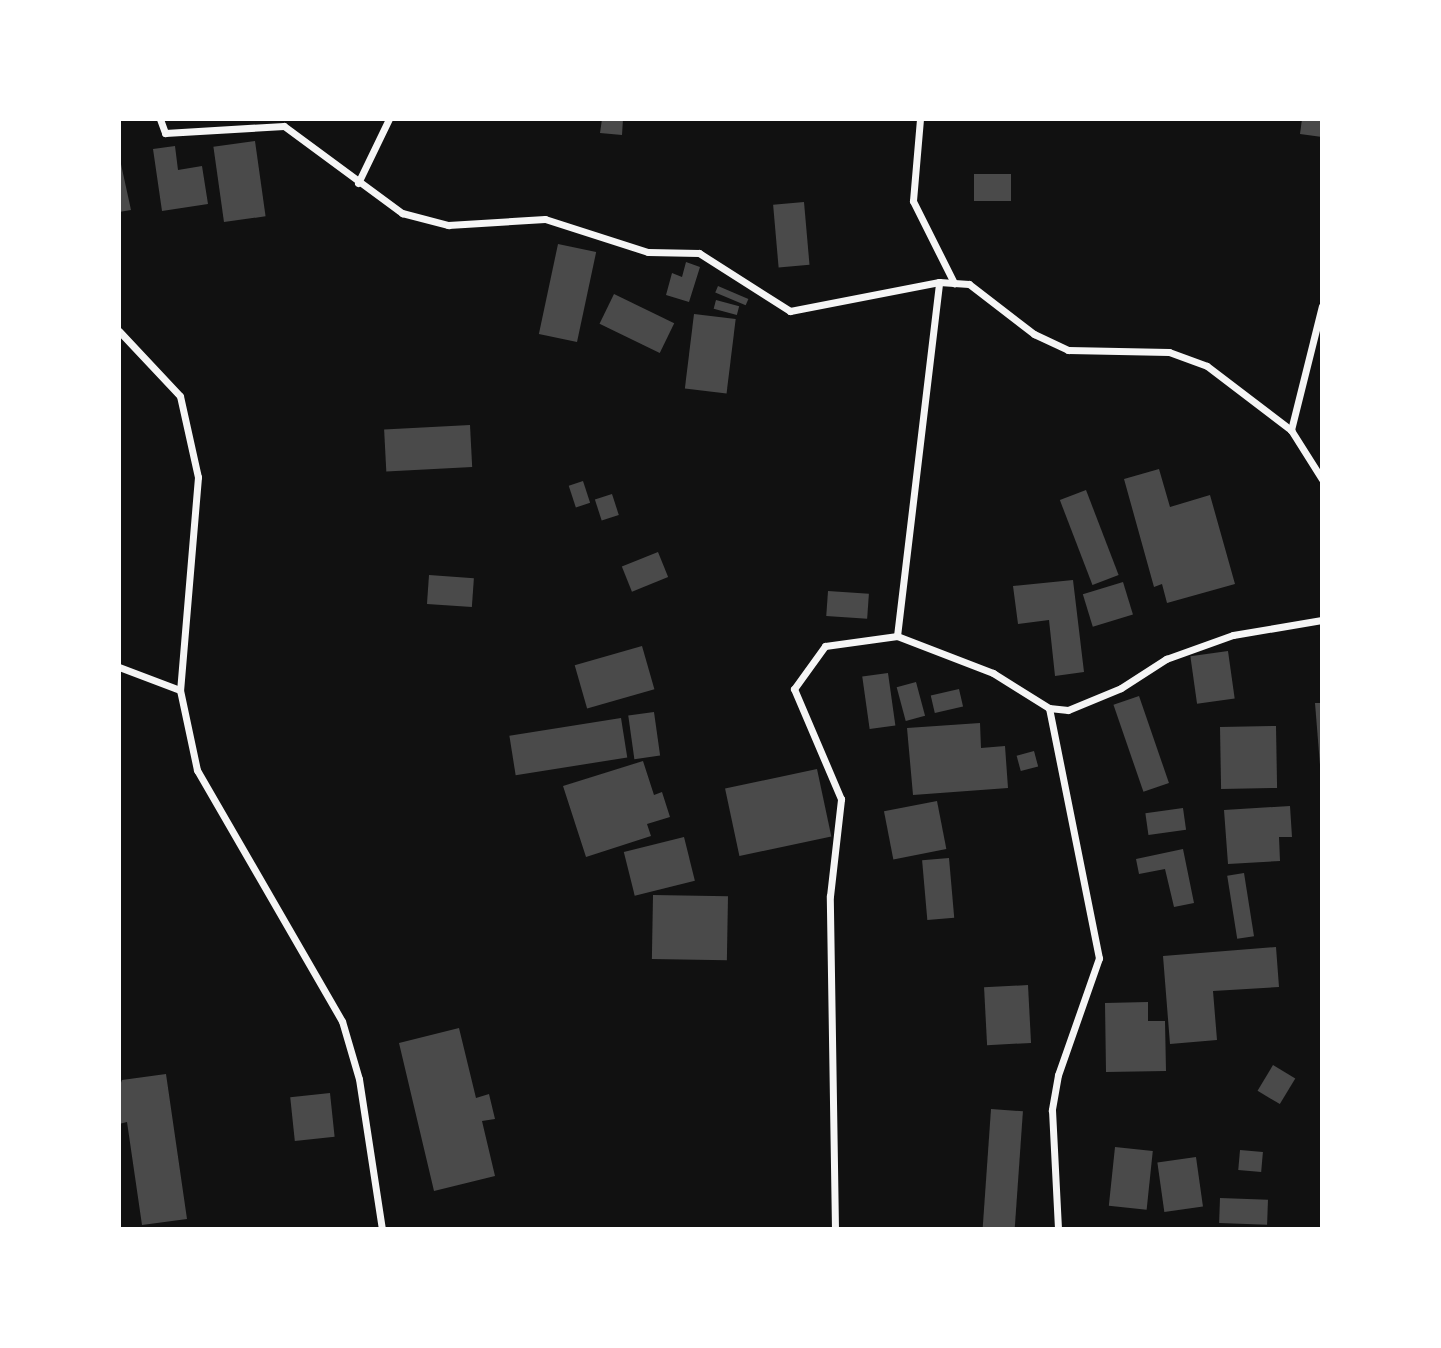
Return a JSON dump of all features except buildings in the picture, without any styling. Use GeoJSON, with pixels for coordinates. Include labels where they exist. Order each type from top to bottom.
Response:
{"type":"FeatureCollection","features":[{"type":"Feature","properties":{"kind":"street"},"geometry":{"type":"LineString","coordinates":[[160,119],[165,133],[284,127],[402,213],[448,225],[545,219],[648,252],[699,253],[790,311],[939,282],[969,284],[1034,334],[1068,350],[1169,352],[1206,366],[1291,430],[1322,480]]}},
{"type":"Feature","properties":{"kind":"street"},"geometry":{"type":"LineString","coordinates":[[358,183],[389,119]]}},
{"type":"Feature","properties":{"kind":"street"},"geometry":{"type":"LineString","coordinates":[[920,119],[913,201],[954,283]]}},
{"type":"Feature","properties":{"kind":"street"},"geometry":{"type":"LineString","coordinates":[[897,636],[939,282]]}},
{"type":"Feature","properties":{"kind":"street"},"geometry":{"type":"LineString","coordinates":[[1291,430],[1322,306]]}},
{"type":"Feature","properties":{"kind":"street"},"geometry":{"type":"LineString","coordinates":[[119,331],[180,396],[198,477],[180,690],[197,770],[342,1021],[359,1079],[382,1229]]}},
{"type":"Feature","properties":{"kind":"street"},"geometry":{"type":"LineString","coordinates":[[835,1229],[830,896],[841,799],[794,689],[825,646],[897,636],[993,673],[1049,708],[1068,710],[1121,688],[1166,660],[1233,635],[1322,620]]}},
{"type":"Feature","properties":{"kind":"street"},"geometry":{"type":"LineString","coordinates":[[119,667],[180,690]]}},
{"type":"Feature","properties":{"kind":"street"},"geometry":{"type":"LineString","coordinates":[[1049,708],[1099,958],[1058,1075],[1052,1110],[1058,1229]]}}]}
